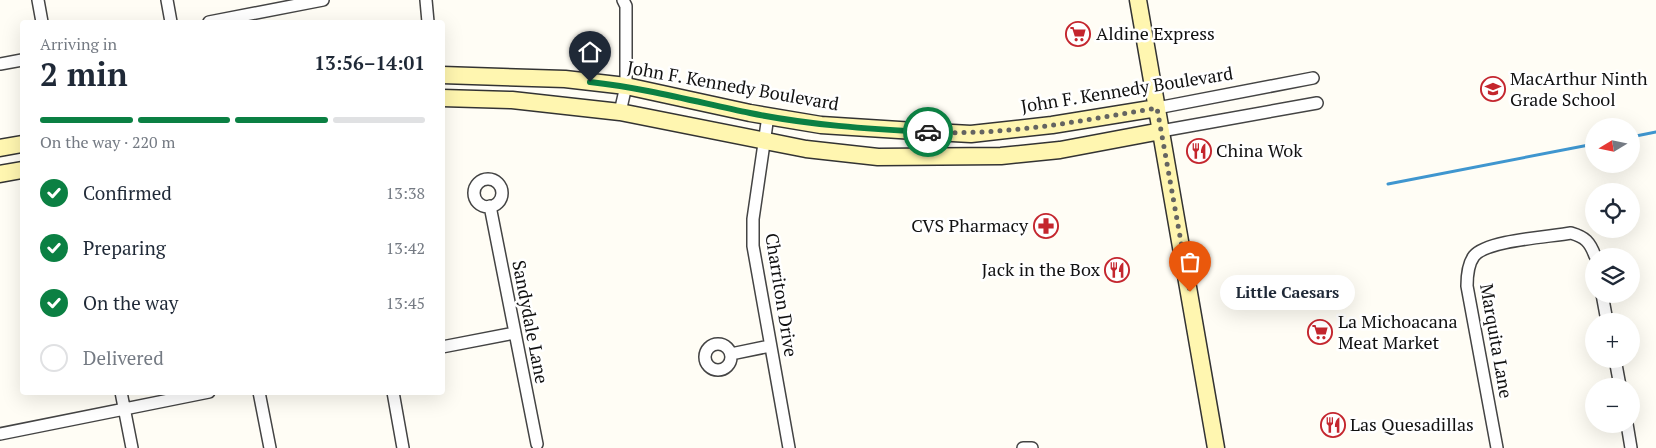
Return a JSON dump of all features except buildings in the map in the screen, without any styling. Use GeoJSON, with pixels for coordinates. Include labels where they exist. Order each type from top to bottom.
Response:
{"type":"FeatureCollection","features":[{"type":"Feature","properties":{"kind":"main road"},"geometry":{"type":"LineString","coordinates":[[1138,0],[1216,448]]}},
{"type":"Feature","properties":{"kind":"main road","name":"John F. Kennedy Boulevard"},"geometry":{"type":"LineString","coordinates":[[445,75],[565,79],[626,86],[820,125],[967,134],[1052,125],[1157,108]]}},
{"type":"Feature","properties":{"kind":"main road"},"geometry":{"type":"LineString","coordinates":[[445,98],[512,100],[620,112],[806,149],[878,157],[966,157],[1060,150],[1161,131]]}},
{"type":"Feature","properties":{"kind":"main road"},"geometry":{"type":"LineString","coordinates":[[966,157],[967,134]]}},
{"type":"Feature","properties":{"kind":"main road"},"geometry":{"type":"LineString","coordinates":[[0,148],[20,144]]}},
{"type":"Feature","properties":{"kind":"main road"},"geometry":{"type":"LineString","coordinates":[[0,174],[20,170]]}},
{"type":"Feature","properties":{"kind":"street"},"geometry":{"type":"LineString","coordinates":[[38,0],[42,20]]}},
{"type":"Feature","properties":{"kind":"street"},"geometry":{"type":"LineString","coordinates":[[167,0],[171,20]]}},
{"type":"Feature","properties":{"kind":"street"},"geometry":{"type":"LineString","coordinates":[[219,20],[298,2],[323,0]]}},
{"type":"Feature","properties":{"kind":"street"},"geometry":{"type":"LineString","coordinates":[[426,0],[428,20]]}},
{"type":"Feature","properties":{"kind":"street"},"geometry":{"type":"LineString","coordinates":[[620,112],[626,86],[626,6],[623,0]]}},
{"type":"Feature","properties":{"kind":"street"},"geometry":{"type":"LineString","coordinates":[[0,64],[20,60]]}},
{"type":"Feature","properties":{"kind":"street","name":"John F. Kennedy Boulevard"},"geometry":{"type":"LineString","coordinates":[[1157,108],[1312,78]]}},
{"type":"Feature","properties":{"kind":"street"},"geometry":{"type":"LineString","coordinates":[[1161,131],[1317,103]]}},
{"type":"Feature","properties":{"kind":"street","name":"Charriton Drive"},"geometry":{"type":"LineString","coordinates":[[768,116],[753,219],[753,246],[789,448]]}},
{"type":"Feature","properties":{"kind":"street","name":"Sandydale Lane"},"geometry":{"type":"LineString","coordinates":[[490,206],[533,446],[548,448]]}},
{"type":"Feature","properties":{"kind":"street","name":"Marquita Lane"},"geometry":{"type":"LineString","coordinates":[[1497,448],[1467,286],[1467,275],[1474,257],[1488,248],[1571,233],[1582,236],[1590,242],[1592,248]]}},
{"type":"Feature","properties":{"kind":"street"},"geometry":{"type":"LineString","coordinates":[[445,346],[514,333]]}},
{"type":"Feature","properties":{"kind":"street"},"geometry":{"type":"LineString","coordinates":[[731,354],[770,346]]}},
{"type":"Feature","properties":{"kind":"street"},"geometry":{"type":"LineString","coordinates":[[122,395],[132,448]]}},
{"type":"Feature","properties":{"kind":"street"},"geometry":{"type":"LineString","coordinates":[[0,434],[195,395]]}},
{"type":"Feature","properties":{"kind":"street"},"geometry":{"type":"LineString","coordinates":[[260,395],[270,448]]}},
{"type":"Feature","properties":{"kind":"street"},"geometry":{"type":"LineString","coordinates":[[394,395],[403,448]]}},
{"type":"Feature","properties":{"kind":"street"},"geometry":{"type":"LineString","coordinates":[[1629,433],[1632,448]]}},
{"type":"Feature","properties":{"kind":"street"},"geometry":{"type":"LineString","coordinates":[[1024,448],[1032,448]]}},
{"type":"Feature","properties":{"kind":"waterway"},"geometry":{"type":"LineString","coordinates":[[1640,135],[1656,132]]}},
{"type":"Feature","properties":{"kind":"waterway"},"geometry":{"type":"LineString","coordinates":[[1388,184],[1585,146]]}},
{"type":"Feature","properties":{"kind":"way so far"},"geometry":{"type":"LineString","coordinates":[[928,132],[971,134],[1052,125],[1157,108],[1190,292]]}},
{"type":"Feature","properties":{"kind":"place","name":"Aldine Express"},"geometry":{"type":"Point","coordinates":[1078,34]}},
{"type":"Feature","properties":{"kind":"place","name":"MacArthur Ninth Grade School"},"geometry":{"type":"Point","coordinates":[1493,89]}},
{"type":"Feature","properties":{"kind":"place","name":"China Wok"},"geometry":{"type":"Point","coordinates":[1199,151]}},
{"type":"Feature","properties":{"kind":"place","name":"CVS Pharmacy"},"geometry":{"type":"Point","coordinates":[1046,226]}},
{"type":"Feature","properties":{"kind":"place","name":"Jack in the Box"},"geometry":{"type":"Point","coordinates":[1117,270]}},
{"type":"Feature","properties":{"kind":"place","name":"Little Caesars"},"geometry":{"type":"Point","coordinates":[1190,292]}},
{"type":"Feature","properties":{"kind":"place","name":"La Michoacana Meat Market"},"geometry":{"type":"Point","coordinates":[1320,332]}},
{"type":"Feature","properties":{"kind":"place","name":"Las Quesadillas"},"geometry":{"type":"Point","coordinates":[1333,425]}},
{"type":"Feature","properties":{"kind":"route"},"geometry":{"type":"LineString","coordinates":[[590,82],[626,86],[750,113],[820,125],[928,132]]}}]}
